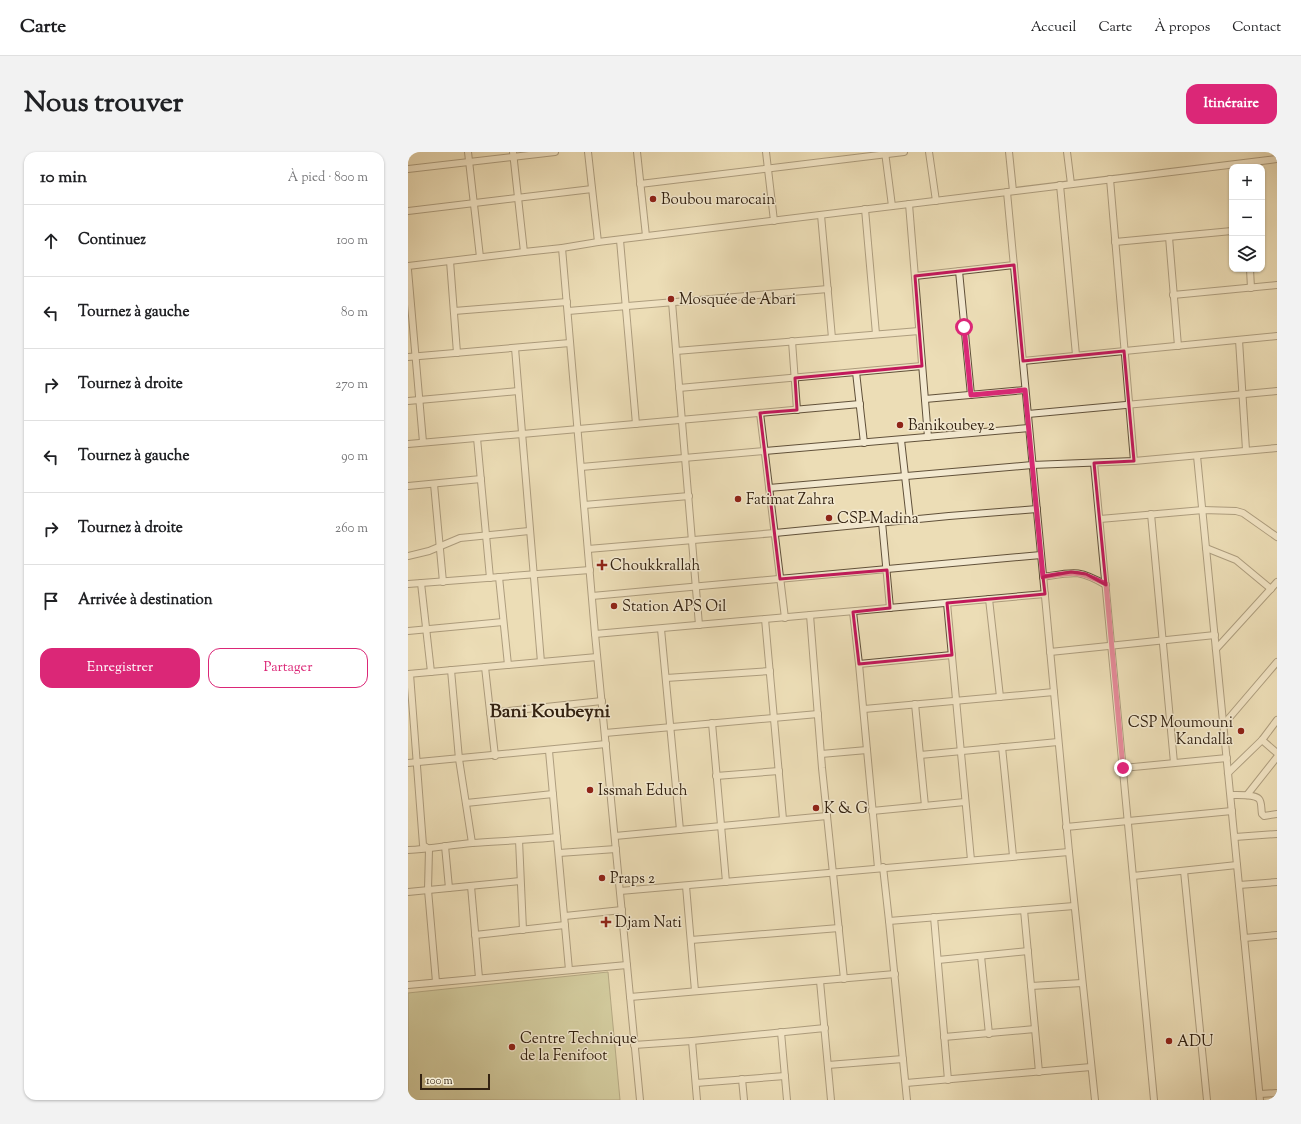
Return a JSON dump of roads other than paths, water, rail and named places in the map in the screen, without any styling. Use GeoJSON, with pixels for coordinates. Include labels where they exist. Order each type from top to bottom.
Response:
{"type":"FeatureCollection","features":[{"type":"Feature","properties":{"kind":"street"},"geometry":{"type":"LineString","coordinates":[[468,152],[480,257]]}},
{"type":"Feature","properties":{"kind":"street"},"geometry":{"type":"LineString","coordinates":[[408,169],[469,162],[513,154],[554,152]]}},
{"type":"Feature","properties":{"kind":"street"},"geometry":{"type":"LineString","coordinates":[[588,152],[598,242]]}},
{"type":"Feature","properties":{"kind":"street"},"geometry":{"type":"LineString","coordinates":[[637,152],[646,236]]}},
{"type":"Feature","properties":{"kind":"street"},"geometry":{"type":"LineString","coordinates":[[766,152],[774,221]]}},
{"type":"Feature","properties":{"kind":"street"},"geometry":{"type":"LineString","coordinates":[[640,184],[885,153],[904,152]]}},
{"type":"Feature","properties":{"kind":"street"},"geometry":{"type":"LineString","coordinates":[[929,152],[936,201]]}},
{"type":"Feature","properties":{"kind":"street"},"geometry":{"type":"LineString","coordinates":[[1009,152],[1014,265],[1025,390],[1066,827],[1095,1100]]}},
{"type":"Feature","properties":{"kind":"street"},"geometry":{"type":"LineString","coordinates":[[1067,152],[1071,184]]}},
{"type":"Feature","properties":{"kind":"street"},"geometry":{"type":"LineString","coordinates":[[885,153],[892,206]]}},
{"type":"Feature","properties":{"kind":"street"},"geometry":{"type":"LineString","coordinates":[[513,154],[524,252]]}},
{"type":"Feature","properties":{"kind":"street"},"geometry":{"type":"LineString","coordinates":[[1245,164],[1277,159]]}},
{"type":"Feature","properties":{"kind":"street"},"geometry":{"type":"LineString","coordinates":[[408,266],[1010,191],[1229,166]]}},
{"type":"Feature","properties":{"kind":"street"},"geometry":{"type":"LineString","coordinates":[[1110,179],[1134,461]]}},
{"type":"Feature","properties":{"kind":"street"},"geometry":{"type":"LineString","coordinates":[[1060,185],[1076,355]]}},
{"type":"Feature","properties":{"kind":"street"},"geometry":{"type":"LineString","coordinates":[[408,211],[592,189]]}},
{"type":"Feature","properties":{"kind":"street"},"geometry":{"type":"LineString","coordinates":[[909,204],[928,437]]}},
{"type":"Feature","properties":{"kind":"street"},"geometry":{"type":"LineString","coordinates":[[865,209],[876,334]]}},
{"type":"Feature","properties":{"kind":"street"},"geometry":{"type":"LineString","coordinates":[[821,215],[832,338]]}},
{"type":"Feature","properties":{"kind":"street"},"geometry":{"type":"LineString","coordinates":[[1115,242],[1229,231]]}},
{"type":"Feature","properties":{"kind":"street"},"geometry":{"type":"LineString","coordinates":[[1168,237],[1178,346]]}},
{"type":"Feature","properties":{"kind":"street"},"geometry":{"type":"LineString","coordinates":[[620,240],[636,424]]}},
{"type":"Feature","properties":{"kind":"street"},"geometry":{"type":"LineString","coordinates":[[562,248],[597,657],[640,1100]]}},
{"type":"Feature","properties":{"kind":"street"},"geometry":{"type":"LineString","coordinates":[[450,261],[456,353]]}},
{"type":"Feature","properties":{"kind":"street"},"geometry":{"type":"LineString","coordinates":[[915,276],[1014,265]]}},
{"type":"Feature","properties":{"kind":"street"},"geometry":{"type":"LineString","coordinates":[[408,270],[411,357],[419,400],[423,442]]}},
{"type":"Feature","properties":{"kind":"street"},"geometry":{"type":"LineString","coordinates":[[959,271],[971,395]]}},
{"type":"Feature","properties":{"kind":"street"},"geometry":{"type":"LineString","coordinates":[[1250,272],[1252,288]]}},
{"type":"Feature","properties":{"kind":"street"},"geometry":{"type":"LineString","coordinates":[[1174,295],[1277,285]]}},
{"type":"Feature","properties":{"kind":"street"},"geometry":{"type":"LineString","coordinates":[[568,311],[828,289]]}},
{"type":"Feature","properties":{"kind":"street"},"geometry":{"type":"LineString","coordinates":[[454,311],[567,302]]}},
{"type":"Feature","properties":{"kind":"street"},"geometry":{"type":"LineString","coordinates":[[672,302],[699,625]]}},
{"type":"Feature","properties":{"kind":"street"},"geometry":{"type":"LineString","coordinates":[[676,351],[919,331]]}},
{"type":"Feature","properties":{"kind":"street"},"geometry":{"type":"LineString","coordinates":[[1023,361],[1277,336]]}},
{"type":"Feature","properties":{"kind":"street"},"geometry":{"type":"LineString","coordinates":[[1239,340],[1246,450]]}},
{"type":"Feature","properties":{"kind":"street"},"geometry":{"type":"LineString","coordinates":[[792,341],[797,410]]}},
{"type":"Feature","properties":{"kind":"street"},"geometry":{"type":"LineString","coordinates":[[411,357],[570,343]]}},
{"type":"Feature","properties":{"kind":"street"},"geometry":{"type":"LineString","coordinates":[[515,348],[541,662]]}},
{"type":"Feature","properties":{"kind":"street"},"geometry":{"type":"LineString","coordinates":[[680,388],[922,366]]}},
{"type":"Feature","properties":{"kind":"street"},"geometry":{"type":"LineString","coordinates":[[856,372],[864,443]]}},
{"type":"Feature","properties":{"kind":"street"},"geometry":{"type":"LineString","coordinates":[[925,399],[1025,390]]}},
{"type":"Feature","properties":{"kind":"street"},"geometry":{"type":"LineString","coordinates":[[408,401],[518,391]]}},
{"type":"Feature","properties":{"kind":"street"},"geometry":{"type":"LineString","coordinates":[[1028,414],[1277,391]]}},
{"type":"Feature","properties":{"kind":"street"},"geometry":{"type":"LineString","coordinates":[[408,444],[860,404]]}},
{"type":"Feature","properties":{"kind":"street"},"geometry":{"type":"LineString","coordinates":[[760,413],[785,618]]}},
{"type":"Feature","properties":{"kind":"street"},"geometry":{"type":"LineString","coordinates":[[581,468],[1029,428]]}},
{"type":"Feature","properties":{"kind":"street"},"geometry":{"type":"LineString","coordinates":[[477,438],[490,578]]}},
{"type":"Feature","properties":{"kind":"street"},"geometry":{"type":"LineString","coordinates":[[901,440],[910,520]]}},
{"type":"Feature","properties":{"kind":"street"},"geometry":{"type":"LineString","coordinates":[[769,488],[1032,465],[1134,461],[1277,448]]}},
{"type":"Feature","properties":{"kind":"street"},"geometry":{"type":"LineString","coordinates":[[1197,456],[1260,1097],[1277,1093]]}},
{"type":"Feature","properties":{"kind":"street"},"geometry":{"type":"LineString","coordinates":[[1094,463],[1154,1100]]}},
{"type":"Feature","properties":{"kind":"street"},"geometry":{"type":"LineString","coordinates":[[408,486],[481,479]]}},
{"type":"Feature","properties":{"kind":"street"},"geometry":{"type":"LineString","coordinates":[[434,484],[443,582]]}},
{"type":"Feature","properties":{"kind":"street"},"geometry":{"type":"LineString","coordinates":[[584,505],[688,496]]}},
{"type":"Feature","properties":{"kind":"street"},"geometry":{"type":"LineString","coordinates":[[588,549],[1037,509]]}},
{"type":"Feature","properties":{"kind":"street"},"geometry":{"type":"LineString","coordinates":[[1100,518],[1203,510],[1240,511],[1277,537]]}},
{"type":"Feature","properties":{"kind":"street"},"geometry":{"type":"LineString","coordinates":[[1151,514],[1174,763]]}},
{"type":"Feature","properties":{"kind":"street"},"geometry":{"type":"LineString","coordinates":[[882,522],[890,608]]}},
{"type":"Feature","properties":{"kind":"street"},"geometry":{"type":"LineString","coordinates":[[408,556],[439,548],[460,538],[529,531]]}},
{"type":"Feature","properties":{"kind":"street"},"geometry":{"type":"LineString","coordinates":[[1206,548],[1236,560],[1271,589]]}},
{"type":"Feature","properties":{"kind":"street"},"geometry":{"type":"LineString","coordinates":[[592,596],[1041,556]]}},
{"type":"Feature","properties":{"kind":"street"},"geometry":{"type":"LineString","coordinates":[[408,584],[590,570]]}},
{"type":"Feature","properties":{"kind":"street"},"geometry":{"type":"LineString","coordinates":[[1043,577],[1078,572],[1086,574],[1106,584]]}},
{"type":"Feature","properties":{"kind":"street"},"geometry":{"type":"LineString","coordinates":[[499,577],[508,665]]}},
{"type":"Feature","properties":{"kind":"street"},"geometry":{"type":"LineString","coordinates":[[1216,649],[1277,582]]}},
{"type":"Feature","properties":{"kind":"street"},"geometry":{"type":"LineString","coordinates":[[421,583],[431,672]]}},
{"type":"Feature","properties":{"kind":"street"},"geometry":{"type":"LineString","coordinates":[[595,634],[1044,594]]}},
{"type":"Feature","properties":{"kind":"street"},"geometry":{"type":"LineString","coordinates":[[989,599],[1000,697]]}},
{"type":"Feature","properties":{"kind":"street"},"geometry":{"type":"LineString","coordinates":[[947,603],[971,860]]}},
{"type":"Feature","properties":{"kind":"street"},"geometry":{"type":"LineString","coordinates":[[853,612],[864,709],[866,750],[872,811],[889,922],[907,1100]]}},
{"type":"Feature","properties":{"kind":"street"},"geometry":{"type":"LineString","coordinates":[[810,615],[832,872],[844,979]]}},
{"type":"Feature","properties":{"kind":"street"},"geometry":{"type":"LineString","coordinates":[[765,619],[783,819]]}},
{"type":"Feature","properties":{"kind":"street"},"geometry":{"type":"LineString","coordinates":[[408,631],[503,622]]}},
{"type":"Feature","properties":{"kind":"street"},"geometry":{"type":"LineString","coordinates":[[661,629],[680,830]]}},
{"type":"Feature","properties":{"kind":"street"},"geometry":{"type":"LineString","coordinates":[[1050,652],[1215,635]]}},
{"type":"Feature","properties":{"kind":"street"},"geometry":{"type":"LineString","coordinates":[[859,664],[952,655]]}},
{"type":"Feature","properties":{"kind":"street"},"geometry":{"type":"LineString","coordinates":[[429,849],[423,845],[409,674],[597,657]]}},
{"type":"Feature","properties":{"kind":"street"},"geometry":{"type":"LineString","coordinates":[[1224,724],[1276,664]]}},
{"type":"Feature","properties":{"kind":"street"},"geometry":{"type":"LineString","coordinates":[[485,667],[494,756]]}},
{"type":"Feature","properties":{"kind":"street"},"geometry":{"type":"LineString","coordinates":[[451,670],[460,759],[472,843]]}},
{"type":"Feature","properties":{"kind":"street"},"geometry":{"type":"LineString","coordinates":[[666,678],[770,671]]}},
{"type":"Feature","properties":{"kind":"street"},"geometry":{"type":"LineString","coordinates":[[864,709],[1054,692]]}},
{"type":"Feature","properties":{"kind":"street"},"geometry":{"type":"LineString","coordinates":[[490,713],[602,701]]}},
{"type":"Feature","properties":{"kind":"street"},"geometry":{"type":"LineString","coordinates":[[915,704],[924,806]]}},
{"type":"Feature","properties":{"kind":"street"},"geometry":{"type":"LineString","coordinates":[[605,733],[818,714]]}},
{"type":"Feature","properties":{"kind":"street"},"geometry":{"type":"LineString","coordinates":[[1228,773],[1262,740],[1277,720]]}},
{"type":"Feature","properties":{"kind":"street"},"geometry":{"type":"LineString","coordinates":[[712,723],[726,882]]}},
{"type":"Feature","properties":{"kind":"street"},"geometry":{"type":"LineString","coordinates":[[1262,740],[1277,753]]}},
{"type":"Feature","properties":{"kind":"street"},"geometry":{"type":"LineString","coordinates":[[920,754],[1058,742]]}},
{"type":"Feature","properties":{"kind":"street"},"geometry":{"type":"LineString","coordinates":[[408,763],[549,751],[606,744]]}},
{"type":"Feature","properties":{"kind":"street"},"geometry":{"type":"LineString","coordinates":[[1002,747],[1013,856]]}},
{"type":"Feature","properties":{"kind":"street"},"geometry":{"type":"LineString","coordinates":[[821,754],[866,750]]}},
{"type":"Feature","properties":{"kind":"street"},"geometry":{"type":"LineString","coordinates":[[549,751],[569,970]]}},
{"type":"Feature","properties":{"kind":"street"},"geometry":{"type":"LineString","coordinates":[[1247,795],[1277,757]]}},
{"type":"Feature","properties":{"kind":"street"},"geometry":{"type":"LineString","coordinates":[[1123,768],[1227,758]]}},
{"type":"Feature","properties":{"kind":"street"},"geometry":{"type":"LineString","coordinates":[[716,776],[778,771]]}},
{"type":"Feature","properties":{"kind":"street"},"geometry":{"type":"LineString","coordinates":[[466,803],[553,794]]}},
{"type":"Feature","properties":{"kind":"street"},"geometry":{"type":"LineString","coordinates":[[1231,795],[1247,795],[1259,798],[1261,813],[1263,815],[1277,814]]}},
{"type":"Feature","properties":{"kind":"street"},"geometry":{"type":"LineString","coordinates":[[872,811],[965,802]]}},
{"type":"Feature","properties":{"kind":"street"},"geometry":{"type":"LineString","coordinates":[[1066,827],[1232,811]]}},
{"type":"Feature","properties":{"kind":"street"},"geometry":{"type":"LineString","coordinates":[[614,836],[827,816]]}},
{"type":"Feature","properties":{"kind":"street"},"geometry":{"type":"LineString","coordinates":[[1235,837],[1277,834]]}},
{"type":"Feature","properties":{"kind":"street"},"geometry":{"type":"LineString","coordinates":[[408,850],[429,849],[472,843],[557,837]]}},
{"type":"Feature","properties":{"kind":"street"},"geometry":{"type":"LineString","coordinates":[[519,840],[523,930]]}},
{"type":"Feature","properties":{"kind":"street"},"geometry":{"type":"LineString","coordinates":[[445,846],[449,888]]}},
{"type":"Feature","properties":{"kind":"street"},"geometry":{"type":"LineString","coordinates":[[429,849],[428,890],[436,982]]}},
{"type":"Feature","properties":{"kind":"street"},"geometry":{"type":"LineString","coordinates":[[559,853],[616,849]]}},
{"type":"Feature","properties":{"kind":"street"},"geometry":{"type":"LineString","coordinates":[[620,891],[1069,852]]}},
{"type":"Feature","properties":{"kind":"street"},"geometry":{"type":"LineString","coordinates":[[1133,876],[1237,865]]}},
{"type":"Feature","properties":{"kind":"street"},"geometry":{"type":"LineString","coordinates":[[1184,871],[1207,1100]]}},
{"type":"Feature","properties":{"kind":"street"},"geometry":{"type":"LineString","coordinates":[[408,892],[421,892],[428,890],[520,881]]}},
{"type":"Feature","properties":{"kind":"street"},"geometry":{"type":"LineString","coordinates":[[1239,885],[1277,882]]}},
{"type":"Feature","properties":{"kind":"street"},"geometry":{"type":"LineString","coordinates":[[471,886],[479,978]]}},
{"type":"Feature","properties":{"kind":"street"},"geometry":{"type":"LineString","coordinates":[[686,886],[695,991]]}},
{"type":"Feature","properties":{"kind":"street"},"geometry":{"type":"LineString","coordinates":[[889,922],[1074,906]]}},
{"type":"Feature","properties":{"kind":"street"},"geometry":{"type":"LineString","coordinates":[[565,916],[622,910]]}},
{"type":"Feature","properties":{"kind":"street"},"geometry":{"type":"LineString","coordinates":[[1024,910],[1039,1072]]}},
{"type":"Feature","properties":{"kind":"street"},"geometry":{"type":"LineString","coordinates":[[934,918],[948,1080]]}},
{"type":"Feature","properties":{"kind":"street"},"geometry":{"type":"LineString","coordinates":[[475,936],[566,925]]}},
{"type":"Feature","properties":{"kind":"street"},"geometry":{"type":"LineString","coordinates":[[691,940],[839,928]]}},
{"type":"Feature","properties":{"kind":"street"},"geometry":{"type":"LineString","coordinates":[[1244,938],[1277,935]]}},
{"type":"Feature","properties":{"kind":"street"},"geometry":{"type":"LineString","coordinates":[[938,960],[1028,951]]}},
{"type":"Feature","properties":{"kind":"street"},"geometry":{"type":"LineString","coordinates":[[981,956],[989,1034]]}},
{"type":"Feature","properties":{"kind":"street"},"geometry":{"type":"LineString","coordinates":[[408,984],[627,965]]}},
{"type":"Feature","properties":{"kind":"street"},"geometry":{"type":"LineString","coordinates":[[630,997],[895,974]]}},
{"type":"Feature","properties":{"kind":"street"},"geometry":{"type":"LineString","coordinates":[[820,981],[831,1100]]}},
{"type":"Feature","properties":{"kind":"street"},"geometry":{"type":"LineString","coordinates":[[1031,986],[1082,983]]}},
{"type":"Feature","properties":{"kind":"street"},"geometry":{"type":"LineString","coordinates":[[634,1045],[825,1028]]}},
{"type":"Feature","properties":{"kind":"street"},"geometry":{"type":"LineString","coordinates":[[944,1037],[1035,1029]]}},
{"type":"Feature","properties":{"kind":"street"},"geometry":{"type":"LineString","coordinates":[[781,1032],[787,1100]]}},
{"type":"Feature","properties":{"kind":"street"},"geometry":{"type":"LineString","coordinates":[[692,1041],[697,1100]]}},
{"type":"Feature","properties":{"kind":"street"},"geometry":{"type":"LineString","coordinates":[[828,1065],[903,1060]]}},
{"type":"Feature","properties":{"kind":"street"},"geometry":{"type":"LineString","coordinates":[[906,1083],[1091,1067]]}},
{"type":"Feature","properties":{"kind":"street"},"geometry":{"type":"LineString","coordinates":[[696,1083],[785,1076]]}},
{"type":"Feature","properties":{"kind":"street"},"geometry":{"type":"LineString","coordinates":[[742,1079],[744,1100]]}},
{"type":"Feature","properties":{"kind":"place","name":"Boubou marocain"},"geometry":{"type":"Point","coordinates":[653,199]}},
{"type":"Feature","properties":{"kind":"place","name":"Mosquée de Abari"},"geometry":{"type":"Point","coordinates":[671,299]}},
{"type":"Feature","properties":{"kind":"place","name":"Banikoubey 2"},"geometry":{"type":"Point","coordinates":[900,425]}},
{"type":"Feature","properties":{"kind":"place","name":"Fatimat Zahra"},"geometry":{"type":"Point","coordinates":[738,499]}},
{"type":"Feature","properties":{"kind":"place","name":"CSP Madina"},"geometry":{"type":"Point","coordinates":[829,518]}},
{"type":"Feature","properties":{"kind":"place","name":"Choukkrallah"},"geometry":{"type":"Point","coordinates":[602,565]}},
{"type":"Feature","properties":{"kind":"place","name":"Station APS Oil"},"geometry":{"type":"Point","coordinates":[614,606]}},
{"type":"Feature","properties":{"kind":"place","name":"CSP Moumouni Kandalla"},"geometry":{"type":"Point","coordinates":[1241,731]}},
{"type":"Feature","properties":{"kind":"place","name":"Issmah Educh"},"geometry":{"type":"Point","coordinates":[590,790]}},
{"type":"Feature","properties":{"kind":"place","name":"K & G"},"geometry":{"type":"Point","coordinates":[816,808]}},
{"type":"Feature","properties":{"kind":"place","name":"Praps 2"},"geometry":{"type":"Point","coordinates":[602,878]}},
{"type":"Feature","properties":{"kind":"place","name":"Djam Nati"},"geometry":{"type":"Point","coordinates":[606,922]}},
{"type":"Feature","properties":{"kind":"place","name":"ADU"},"geometry":{"type":"Point","coordinates":[1169,1041]}},
{"type":"Feature","properties":{"kind":"place","name":"Centre Technique de la Fenifoot"},"geometry":{"type":"Point","coordinates":[512,1047]}},
{"type":"Feature","properties":{"kind":"district","name":"Bani Koubeyni"},"geometry":{"type":"Point","coordinates":[550,710]}}]}
